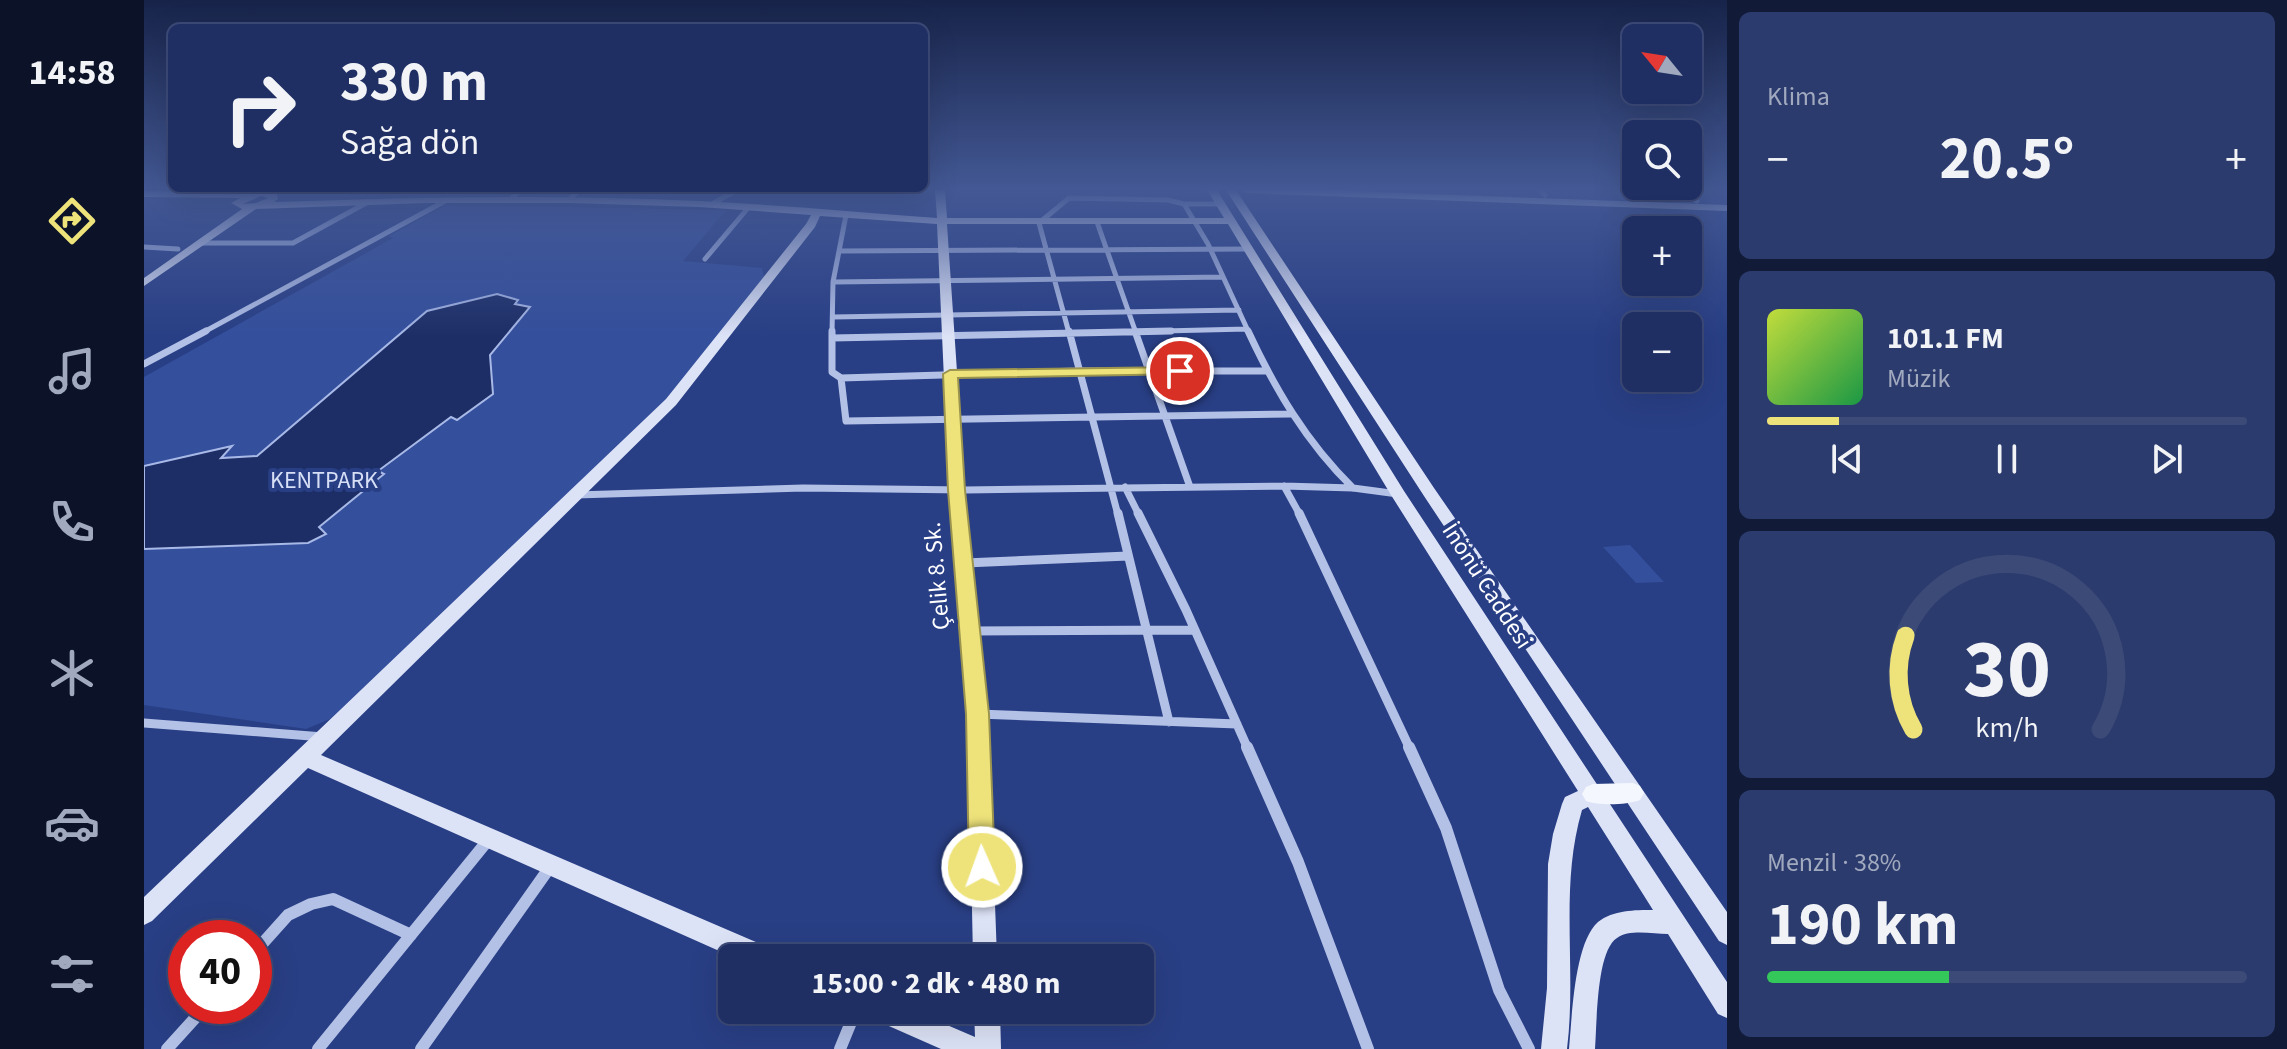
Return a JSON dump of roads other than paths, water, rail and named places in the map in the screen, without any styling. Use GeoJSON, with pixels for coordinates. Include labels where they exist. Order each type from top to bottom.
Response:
{"type":"FeatureCollection","features":[{"type":"Feature","properties":{"kind":"main road"},"geometry":{"type":"LineString","coordinates":[[1593,794],[1633,793]]}},
{"type":"Feature","properties":{"kind":"street"},"geometry":{"type":"LineString","coordinates":[[144,273],[178,249],[200,239]]}},
{"type":"Feature","properties":{"kind":"street"},"geometry":{"type":"LineString","coordinates":[[144,283],[201,239]]}},
{"type":"Feature","properties":{"kind":"street"},"geometry":{"type":"LineString","coordinates":[[219,239],[293,243],[300,239]]}},
{"type":"Feature","properties":{"kind":"street"},"geometry":{"type":"LineString","coordinates":[[144,364],[375,239]]}},
{"type":"Feature","properties":{"kind":"street"},"geometry":{"type":"LineString","coordinates":[[705,259],[722,239]]}},
{"type":"Feature","properties":{"kind":"street"},"geometry":{"type":"LineString","coordinates":[[144,913],[671,402],[800,239]]}},
{"type":"Feature","properties":{"kind":"street"},"geometry":{"type":"LineString","coordinates":[[841,239],[833,282],[832,338],[832,372],[841,378],[1079,371],[1268,371]]}},
{"type":"Feature","properties":{"kind":"street","name":"Çelik 8. Sk."},"geometry":{"type":"LineString","coordinates":[[942,239],[957,490],[978,714],[985,944]]}},
{"type":"Feature","properties":{"kind":"street"},"geometry":{"type":"LineString","coordinates":[[1044,239],[1169,722]]}},
{"type":"Feature","properties":{"kind":"street"},"geometry":{"type":"LineString","coordinates":[[1102,239],[1190,487]]}},
{"type":"Feature","properties":{"kind":"street"},"geometry":{"type":"LineString","coordinates":[[1206,239],[1290,414],[1322,459],[1353,488]]}},
{"type":"Feature","properties":{"kind":"street","name":"İnönü Caddesi"},"geometry":{"type":"LineString","coordinates":[[1241,239],[1399,495],[1727,1005]]}},
{"type":"Feature","properties":{"kind":"street","name":"İnönü Caddesi"},"geometry":{"type":"LineString","coordinates":[[1270,239],[1429,492],[1727,933]]}},
{"type":"Feature","properties":{"kind":"street"},"geometry":{"type":"LineString","coordinates":[[144,247],[178,249]]}},
{"type":"Feature","properties":{"kind":"street"},"geometry":{"type":"LineString","coordinates":[[839,251],[1247,249]]}},
{"type":"Feature","properties":{"kind":"street"},"geometry":{"type":"LineString","coordinates":[[833,282],[1223,277]]}},
{"type":"Feature","properties":{"kind":"street"},"geometry":{"type":"LineString","coordinates":[[833,317],[1239,310]]}},
{"type":"Feature","properties":{"kind":"street"},"geometry":{"type":"LineString","coordinates":[[832,338],[1247,329]]}},
{"type":"Feature","properties":{"kind":"street"},"geometry":{"type":"LineString","coordinates":[[841,378],[846,421],[1290,414]]}},
{"type":"Feature","properties":{"kind":"street"},"geometry":{"type":"LineString","coordinates":[[575,495],[774,488],[957,490],[1284,486],[1353,488],[1399,495]]}},
{"type":"Feature","properties":{"kind":"street"},"geometry":{"type":"LineString","coordinates":[[1284,486],[1311,534],[1446,828],[1499,990],[1529,1049]]}},
{"type":"Feature","properties":{"kind":"street"},"geometry":{"type":"LineString","coordinates":[[1125,487],[1195,630],[1298,862],[1368,1049]]}},
{"type":"Feature","properties":{"kind":"street"},"geometry":{"type":"LineString","coordinates":[[963,563],[1128,556]]}},
{"type":"Feature","properties":{"kind":"street"},"geometry":{"type":"LineString","coordinates":[[970,631],[1195,630]]}},
{"type":"Feature","properties":{"kind":"street"},"geometry":{"type":"LineString","coordinates":[[978,714],[1237,724]]}},
{"type":"Feature","properties":{"kind":"street"},"geometry":{"type":"LineString","coordinates":[[144,723],[325,737]]}},
{"type":"Feature","properties":{"kind":"street"},"geometry":{"type":"LineString","coordinates":[[304,757],[731,944]]}},
{"type":"Feature","properties":{"kind":"street"},"geometry":{"type":"LineString","coordinates":[[1554,1049],[1559,1001],[1559,865],[1564,827],[1573,804],[1593,794]]}},
{"type":"Feature","properties":{"kind":"street"},"geometry":{"type":"LineString","coordinates":[[318,1049],[490,838]]}},
{"type":"Feature","properties":{"kind":"street"},"geometry":{"type":"LineString","coordinates":[[421,1049],[552,865]]}},
{"type":"Feature","properties":{"kind":"street"},"geometry":{"type":"LineString","coordinates":[[272,933],[288,915],[311,904],[333,899],[411,935]]}},
{"type":"Feature","properties":{"kind":"street"},"geometry":{"type":"LineString","coordinates":[[1582,1049],[1593,954],[1600,938],[1608,928],[1674,922]]}},
{"type":"Feature","properties":{"kind":"street"},"geometry":{"type":"LineString","coordinates":[[167,1049],[190,1024]]}},
{"type":"Feature","properties":{"kind":"street"},"geometry":{"type":"LineString","coordinates":[[840,1049],[850,1024]]}},
{"type":"Feature","properties":{"kind":"street"},"geometry":{"type":"LineString","coordinates":[[914,1024],[971,1049]]}},
{"type":"Feature","properties":{"kind":"street"},"geometry":{"type":"LineString","coordinates":[[987,1024],[988,1049]]}},
{"type":"Feature","properties":{"kind":"park label","name":"KENTPARK"},"geometry":{"type":"Point","coordinates":[324,480]}}]}
